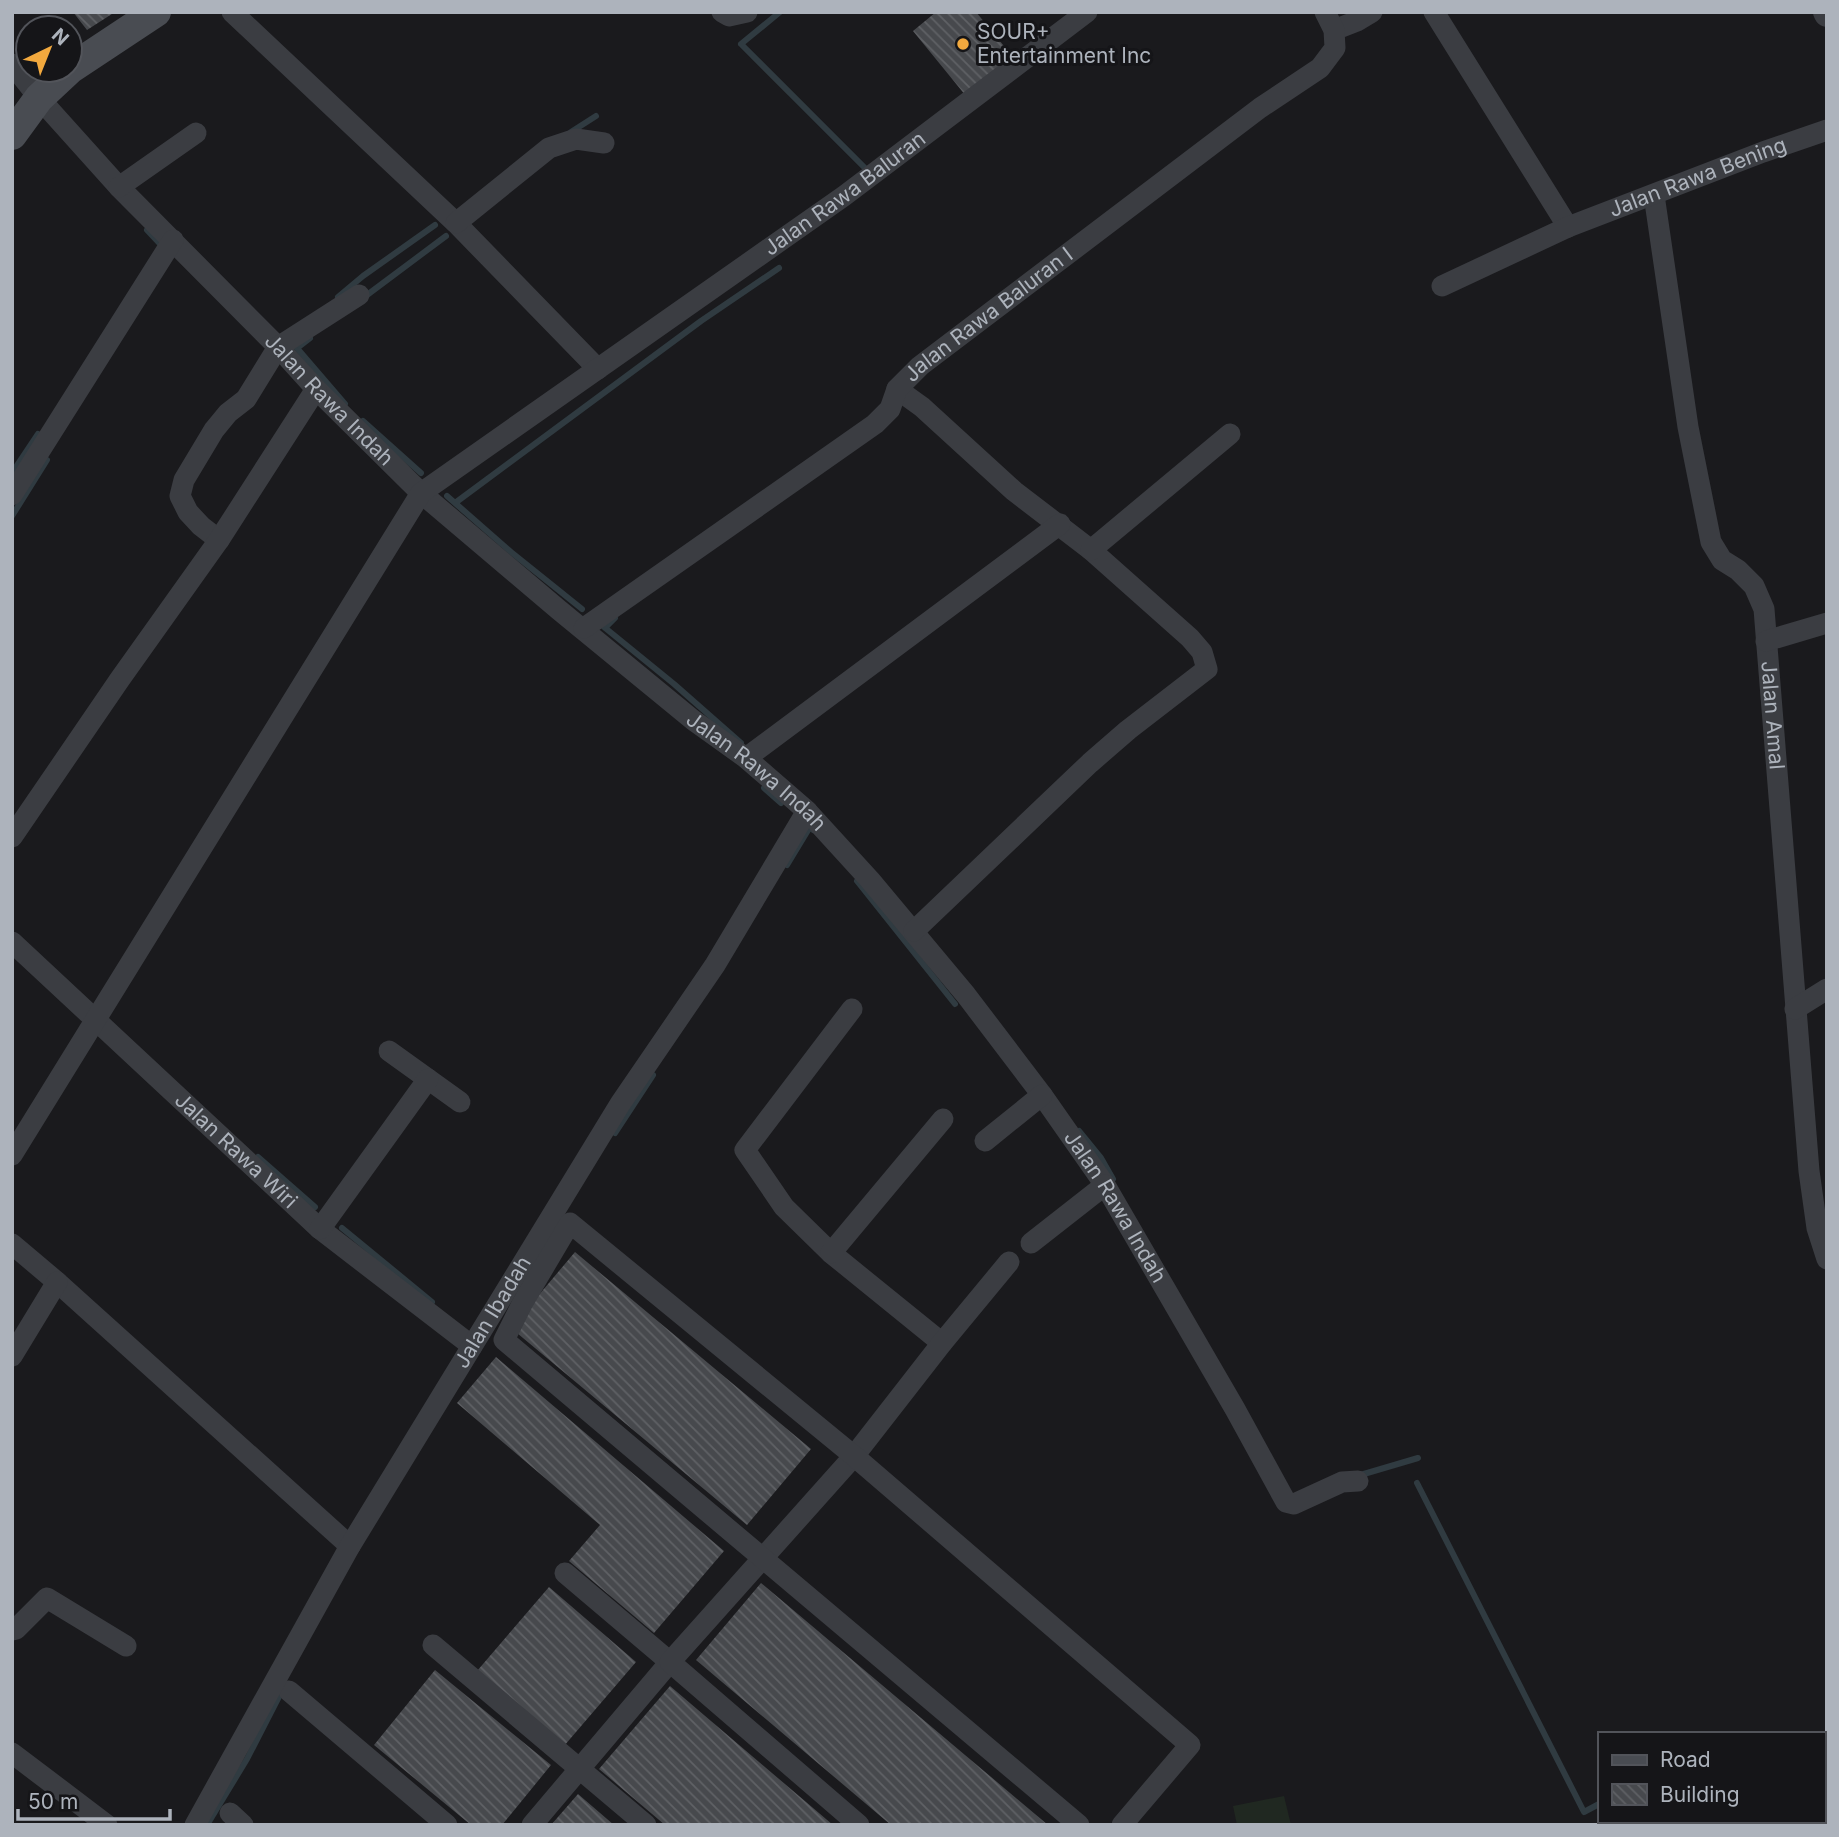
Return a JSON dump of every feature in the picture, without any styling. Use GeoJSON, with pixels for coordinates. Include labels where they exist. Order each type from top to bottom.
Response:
{"type":"FeatureCollection","features":[{"type":"Feature","properties":{"kind":"main road"},"geometry":{"type":"LineString","coordinates":[[84,61],[156,12]]}},
{"type":"Feature","properties":{"kind":"main road"},"geometry":{"type":"LineString","coordinates":[[12,135],[38,99],[55,84]]}},
{"type":"Feature","properties":{"kind":"street"},"geometry":{"type":"LineString","coordinates":[[232,12],[456,223],[598,369]]}},
{"type":"Feature","properties":{"kind":"street"},"geometry":{"type":"LineString","coordinates":[[722,12],[729,16],[747,12]]}},
{"type":"Feature","properties":{"kind":"street","name":"Jalan Rawa Baluran"},"geometry":{"type":"LineString","coordinates":[[421,494],[844,196],[1087,12]]}},
{"type":"Feature","properties":{"kind":"street"},"geometry":{"type":"LineString","coordinates":[[1330,21],[1372,12]]}},
{"type":"Feature","properties":{"kind":"street"},"geometry":{"type":"LineString","coordinates":[[1434,12],[1568,227]]}},
{"type":"Feature","properties":{"kind":"street","name":"Jalan Rawa Baluran I"},"geometry":{"type":"LineString","coordinates":[[584,628],[875,424],[890,409],[897,388],[920,366],[1259,108],[1320,68],[1335,48],[1330,21]]}},
{"type":"Feature","properties":{"kind":"street","name":"Jalan Rawa Indah"},"geometry":{"type":"LineString","coordinates":[[12,64],[38,99],[119,187],[421,494],[693,720],[746,758],[807,811],[914,931],[1042,1095],[1105,1185],[1286,1502],[1294,1504],[1342,1482],[1358,1481]]}},
{"type":"Feature","properties":{"kind":"street","name":"Jalan Rawa Bening"},"geometry":{"type":"LineString","coordinates":[[1443,286],[1568,227],[1827,130]]}},
{"type":"Feature","properties":{"kind":"street"},"geometry":{"type":"LineString","coordinates":[[119,187],[196,133]]}},
{"type":"Feature","properties":{"kind":"street"},"geometry":{"type":"LineString","coordinates":[[456,223],[549,148],[576,139],[604,143]]}},
{"type":"Feature","properties":{"kind":"street","name":"Jalan Amal"},"geometry":{"type":"LineString","coordinates":[[1654,195],[1688,427],[1711,542],[1722,560],[1738,570],[1754,586],[1764,609],[1795,1009],[1818,1165],[1817,1228],[1827,1259]]}},
{"type":"Feature","properties":{"kind":"street"},"geometry":{"type":"LineString","coordinates":[[12,495],[173,240]]}},
{"type":"Feature","properties":{"kind":"street"},"geometry":{"type":"LineString","coordinates":[[219,540],[188,512],[180,496],[184,480],[214,430],[228,413],[246,399],[278,347],[359,295]]}},
{"type":"Feature","properties":{"kind":"street"},"geometry":{"type":"LineString","coordinates":[[897,388],[1014,491],[1091,550],[1190,638],[1202,652],[1206,669],[1090,763],[914,931]]}},
{"type":"Feature","properties":{"kind":"street"},"geometry":{"type":"LineString","coordinates":[[12,837],[219,540],[316,389]]}},
{"type":"Feature","properties":{"kind":"street"},"geometry":{"type":"LineString","coordinates":[[1091,550],[1230,434]]}},
{"type":"Feature","properties":{"kind":"street"},"geometry":{"type":"LineString","coordinates":[[12,1155],[421,494]]}},
{"type":"Feature","properties":{"kind":"street"},"geometry":{"type":"LineString","coordinates":[[746,758],[1060,524]]}},
{"type":"Feature","properties":{"kind":"street"},"geometry":{"type":"LineString","coordinates":[[1766,641],[1827,623]]}},
{"type":"Feature","properties":{"kind":"street","name":"Jalan Ibadah"},"geometry":{"type":"LineString","coordinates":[[195,1825],[350,1546],[621,1104],[715,965],[807,811]]}},
{"type":"Feature","properties":{"kind":"street","name":"Jalan Rawa Wiri"},"geometry":{"type":"LineString","coordinates":[[12,942],[320,1229],[472,1346]]}},
{"type":"Feature","properties":{"kind":"street"},"geometry":{"type":"LineString","coordinates":[[1795,1009],[1827,989]]}},
{"type":"Feature","properties":{"kind":"street"},"geometry":{"type":"LineString","coordinates":[[852,1009],[746,1150],[784,1207],[831,1253],[942,1343]]}},
{"type":"Feature","properties":{"kind":"street"},"geometry":{"type":"LineString","coordinates":[[389,1051],[460,1102]]}},
{"type":"Feature","properties":{"kind":"street"},"geometry":{"type":"LineString","coordinates":[[320,1229],[428,1079]]}},
{"type":"Feature","properties":{"kind":"street"},"geometry":{"type":"LineString","coordinates":[[985,1141],[1042,1095]]}},
{"type":"Feature","properties":{"kind":"street"},"geometry":{"type":"LineString","coordinates":[[831,1253],[943,1119]]}},
{"type":"Feature","properties":{"kind":"street"},"geometry":{"type":"LineString","coordinates":[[1031,1243],[1105,1185]]}},
{"type":"Feature","properties":{"kind":"street"},"geometry":{"type":"LineString","coordinates":[[1079,1825],[504,1340],[570,1223],[854,1456],[1190,1745],[1122,1825]]}},
{"type":"Feature","properties":{"kind":"street"},"geometry":{"type":"LineString","coordinates":[[12,1244],[350,1546]]}},
{"type":"Feature","properties":{"kind":"street"},"geometry":{"type":"LineString","coordinates":[[532,1825],[670,1662],[854,1456],[1009,1262]]}},
{"type":"Feature","properties":{"kind":"street"},"geometry":{"type":"LineString","coordinates":[[12,1356],[57,1282]]}},
{"type":"Feature","properties":{"kind":"street"},"geometry":{"type":"LineString","coordinates":[[565,1573],[859,1825]]}},
{"type":"Feature","properties":{"kind":"street"},"geometry":{"type":"LineString","coordinates":[[12,1630],[47,1598],[126,1646]]}},
{"type":"Feature","properties":{"kind":"street"},"geometry":{"type":"LineString","coordinates":[[433,1645],[646,1825]]}},
{"type":"Feature","properties":{"kind":"street"},"geometry":{"type":"LineString","coordinates":[[289,1691],[447,1825]]}},
{"type":"Feature","properties":{"kind":"street"},"geometry":{"type":"LineString","coordinates":[[12,1753],[107,1825]]}},
{"type":"Feature","properties":{"kind":"shaded area"},"geometry":{"type":"Polygon","coordinates":[[[1284,1796],[1291,1825],[1237,1825],[1233,1806],[1284,1796]]]}},
{"type":"Feature","properties":{"kind":"building"},"geometry":{"type":"Polygon","coordinates":[[[73,12],[115,12],[87,30],[84,26],[84,14],[73,12]]]}},
{"type":"Feature","properties":{"kind":"building","name":"SOUR+ Entertainment Inc"},"geometry":{"type":"Polygon","coordinates":[[[936,12],[976,12],[1013,57],[966,96],[913,31],[936,12]]]}},
{"type":"Feature","properties":{"kind":"building"},"geometry":{"type":"Polygon","coordinates":[[[575,1252],[811,1449],[747,1525],[511,1328],[575,1252]]]}},
{"type":"Feature","properties":{"kind":"building"},"geometry":{"type":"Polygon","coordinates":[[[496,1357],[724,1551],[654,1633],[569,1561],[600,1525],[457,1403],[496,1357]]]}},
{"type":"Feature","properties":{"kind":"building"},"geometry":{"type":"Polygon","coordinates":[[[761,1583],[1048,1825],[891,1825],[696,1660],[761,1583]]]}},
{"type":"Feature","properties":{"kind":"building"},"geometry":{"type":"Polygon","coordinates":[[[549,1587],[636,1662],[564,1746],[477,1671],[549,1587]]]}},
{"type":"Feature","properties":{"kind":"building"},"geometry":{"type":"Polygon","coordinates":[[[435,1670],[551,1765],[502,1825],[471,1825],[374,1745],[435,1670]]]}},
{"type":"Feature","properties":{"kind":"building"},"geometry":{"type":"Polygon","coordinates":[[[670,1686],[833,1825],[665,1825],[599,1769],[670,1686]]]}},
{"type":"Feature","properties":{"kind":"building"},"geometry":{"type":"Polygon","coordinates":[[[578,1794],[614,1825],[551,1825],[578,1794]]]}},
{"type":"Feature","properties":{"kind":"waterway"},"geometry":{"type":"LineString","coordinates":[[780,12],[741,44],[868,171]]}},
{"type":"Feature","properties":{"kind":"waterway"},"geometry":{"type":"LineString","coordinates":[[571,132],[596,116]]}},
{"type":"Feature","properties":{"kind":"waterway"},"geometry":{"type":"LineString","coordinates":[[338,297],[435,225]]}},
{"type":"Feature","properties":{"kind":"waterway"},"geometry":{"type":"LineString","coordinates":[[147,230],[162,246]]}},
{"type":"Feature","properties":{"kind":"waterway"},"geometry":{"type":"LineString","coordinates":[[363,298],[446,236]]}},
{"type":"Feature","properties":{"kind":"waterway"},"geometry":{"type":"LineString","coordinates":[[455,503],[701,321],[779,268]]}},
{"type":"Feature","properties":{"kind":"waterway"},"geometry":{"type":"LineString","coordinates":[[297,348],[310,338]]}},
{"type":"Feature","properties":{"kind":"waterway"},"geometry":{"type":"LineString","coordinates":[[296,347],[345,404]]}},
{"type":"Feature","properties":{"kind":"waterway"},"geometry":{"type":"LineString","coordinates":[[363,421],[421,473]]}},
{"type":"Feature","properties":{"kind":"waterway"},"geometry":{"type":"LineString","coordinates":[[12,473],[38,434]]}},
{"type":"Feature","properties":{"kind":"waterway"},"geometry":{"type":"LineString","coordinates":[[12,516],[47,460]]}},
{"type":"Feature","properties":{"kind":"waterway"},"geometry":{"type":"LineString","coordinates":[[447,496],[582,609]]}},
{"type":"Feature","properties":{"kind":"waterway"},"geometry":{"type":"LineString","coordinates":[[605,628],[615,618]]}},
{"type":"Feature","properties":{"kind":"waterway"},"geometry":{"type":"LineString","coordinates":[[604,627],[741,743]]}},
{"type":"Feature","properties":{"kind":"waterway"},"geometry":{"type":"LineString","coordinates":[[764,788],[781,803]]}},
{"type":"Feature","properties":{"kind":"waterway"},"geometry":{"type":"LineString","coordinates":[[787,865],[810,827],[813,830]]}},
{"type":"Feature","properties":{"kind":"waterway"},"geometry":{"type":"LineString","coordinates":[[857,881],[955,1004]]}},
{"type":"Feature","properties":{"kind":"waterway"},"geometry":{"type":"LineString","coordinates":[[615,1133],[653,1075]]}},
{"type":"Feature","properties":{"kind":"waterway"},"geometry":{"type":"LineString","coordinates":[[1079,1131],[1101,1158],[1113,1179]]}},
{"type":"Feature","properties":{"kind":"waterway"},"geometry":{"type":"LineString","coordinates":[[258,1157],[315,1207]]}},
{"type":"Feature","properties":{"kind":"waterway"},"geometry":{"type":"LineString","coordinates":[[342,1228],[432,1302]]}},
{"type":"Feature","properties":{"kind":"waterway"},"geometry":{"type":"LineString","coordinates":[[1357,1476],[1418,1458]]}},
{"type":"Feature","properties":{"kind":"waterway"},"geometry":{"type":"LineString","coordinates":[[1417,1483],[1584,1812],[1598,1805]]}},
{"type":"Feature","properties":{"kind":"waterway"},"geometry":{"type":"LineString","coordinates":[[207,1825],[247,1759],[283,1689]]}},
{"type":"Feature","properties":{"kind":"place","name":"SOUR+ Entertainment Inc"},"geometry":{"type":"Point","coordinates":[963,44]}}]}
